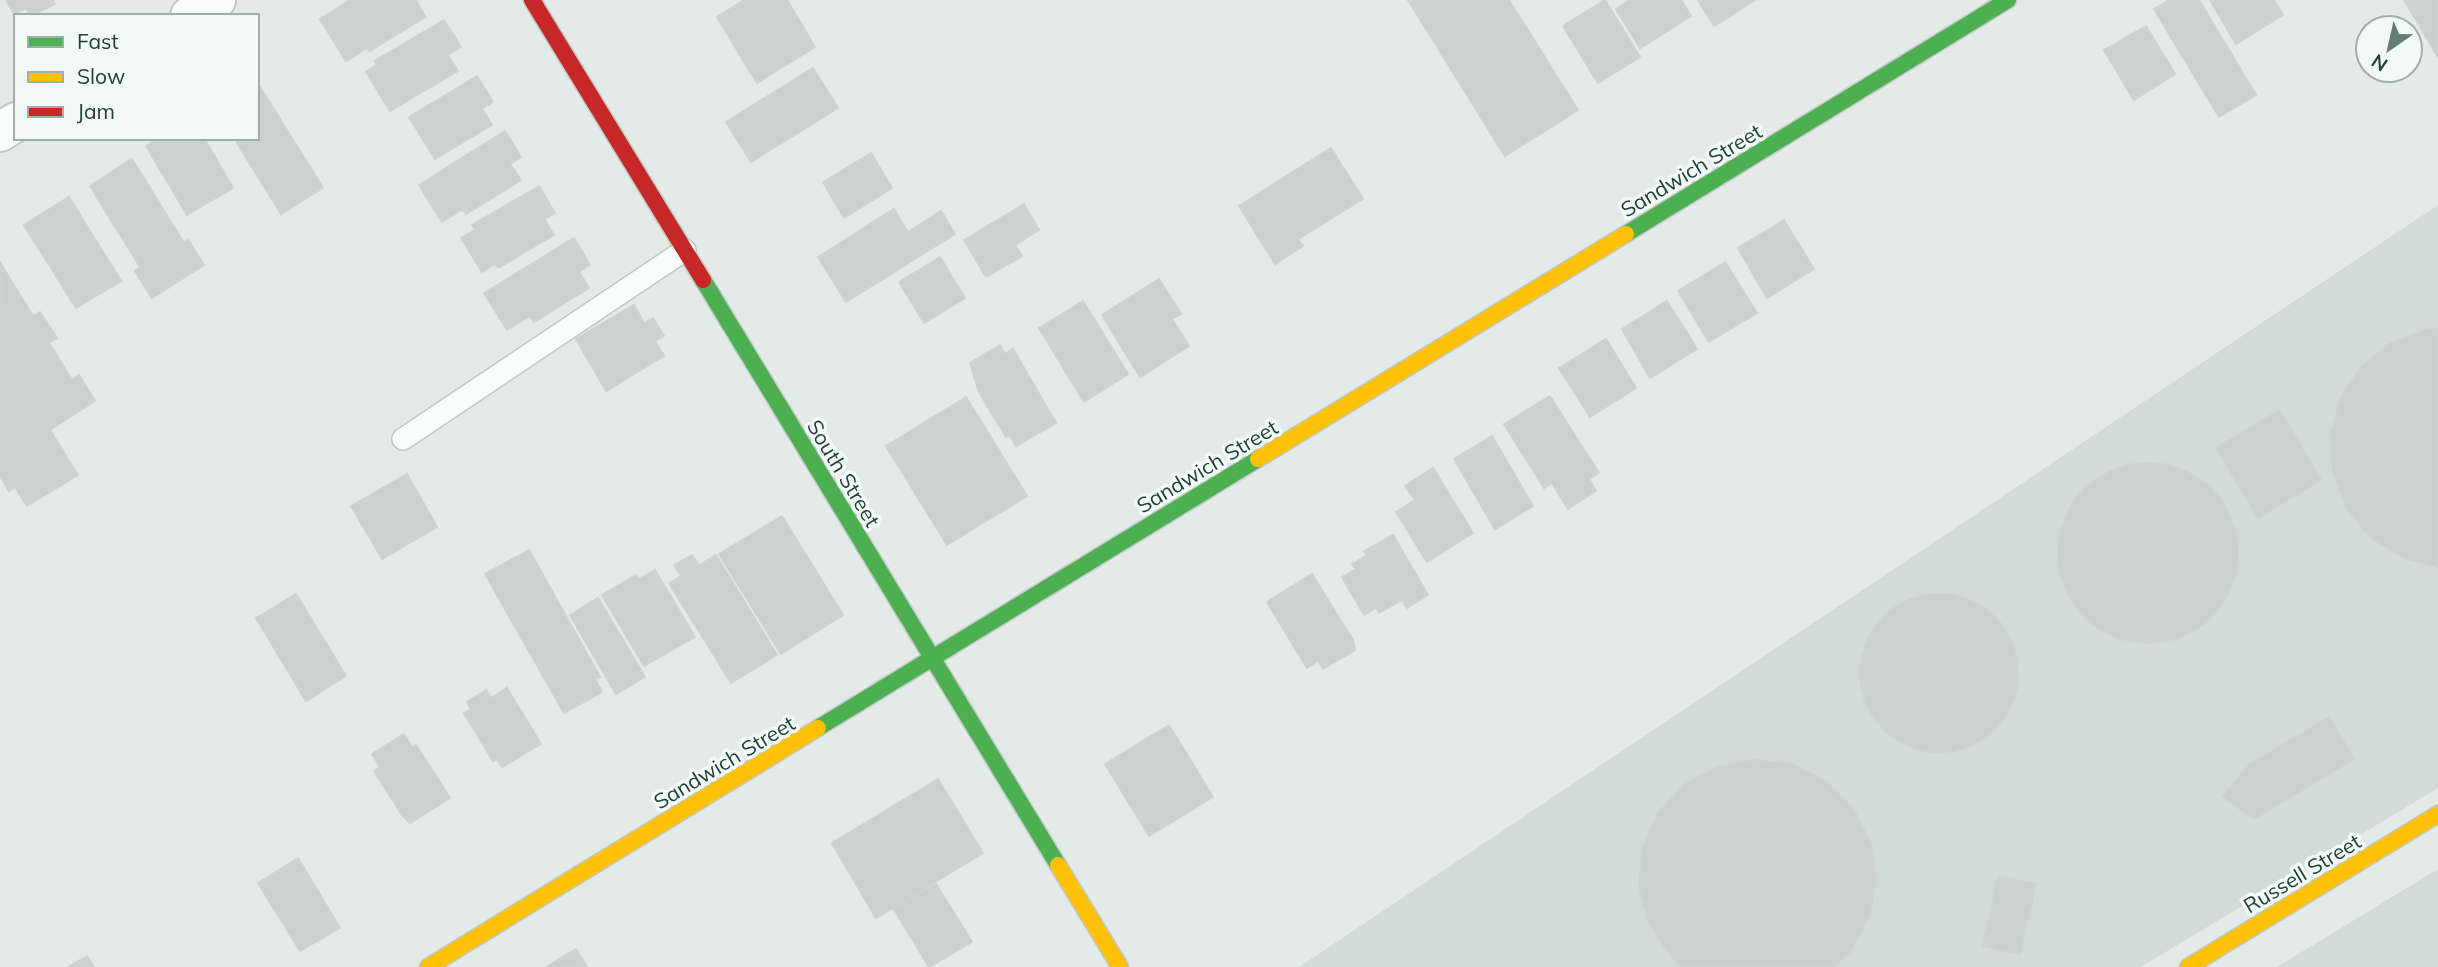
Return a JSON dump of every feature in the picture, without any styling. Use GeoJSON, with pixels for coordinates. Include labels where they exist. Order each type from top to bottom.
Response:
{"type":"FeatureCollection","features":[{"type":"Feature","properties":{"kind":"main road","name":"South Street"},"geometry":{"type":"LineString","coordinates":[[532,0],[1120,967]]}},
{"type":"Feature","properties":{"kind":"main road","name":"Sandwich Street"},"geometry":{"type":"LineString","coordinates":[[428,967],[2008,0]]}},
{"type":"Feature","properties":{"kind":"main road","name":"Russell Street"},"geometry":{"type":"LineString","coordinates":[[2188,967],[2438,814]]}},
{"type":"Feature","properties":{"kind":"street"},"geometry":{"type":"LineString","coordinates":[[193,14],[216,0]]}},
{"type":"Feature","properties":{"kind":"lane"},"geometry":{"type":"LineString","coordinates":[[403,439],[685,250]]}},
{"type":"Feature","properties":{"kind":"shaded area"},"geometry":{"type":"Polygon","coordinates":[[[2438,205],[2438,788],[2141,967],[1299,967],[2438,205]]]}},
{"type":"Feature","properties":{"kind":"shaded area"},"geometry":{"type":"Polygon","coordinates":[[[2438,869],[2438,967],[2277,967],[2438,869]]]}},
{"type":"Feature","properties":{"kind":"building"},"geometry":{"type":"Polygon","coordinates":[[[6,0],[53,0],[55,4],[34,14],[29,14],[26,8],[14,14],[6,0]]]}},
{"type":"Feature","properties":{"kind":"building"},"geometry":{"type":"Polygon","coordinates":[[[350,0],[416,0],[425,17],[370,51],[367,48],[346,61],[320,19],[350,0]]]}},
{"type":"Feature","properties":{"kind":"building"},"geometry":{"type":"Polygon","coordinates":[[[744,0],[787,0],[815,47],[757,83],[717,17],[744,0]]]}},
{"type":"Feature","properties":{"kind":"building"},"geometry":{"type":"Polygon","coordinates":[[[1408,0],[1509,0],[1578,110],[1505,156],[1408,0]]]}},
{"type":"Feature","properties":{"kind":"building"},"geometry":{"type":"Polygon","coordinates":[[[1605,0],[1640,57],[1598,83],[1563,26],[1605,0]]]}},
{"type":"Feature","properties":{"kind":"building"},"geometry":{"type":"Polygon","coordinates":[[[1630,0],[1681,0],[1691,16],[1640,48],[1616,9],[1630,0]]]}},
{"type":"Feature","properties":{"kind":"building"},"geometry":{"type":"Polygon","coordinates":[[[1698,0],[1755,0],[1714,26],[1698,0]]]}},
{"type":"Feature","properties":{"kind":"building"},"geometry":{"type":"Polygon","coordinates":[[[2169,0],[2199,0],[2256,95],[2219,117],[2154,9],[2169,0]]]}},
{"type":"Feature","properties":{"kind":"building"},"geometry":{"type":"Polygon","coordinates":[[[2210,0],[2274,0],[2283,15],[2236,44],[2210,0]]]}},
{"type":"Feature","properties":{"kind":"building"},"geometry":{"type":"Polygon","coordinates":[[[2404,0],[2438,0],[2438,57],[2424,34],[2424,14],[2412,14],[2404,0]]]}},
{"type":"Feature","properties":{"kind":"building"},"geometry":{"type":"Polygon","coordinates":[[[444,20],[461,47],[448,55],[458,71],[390,111],[366,72],[377,65],[375,61],[444,20]]]}},
{"type":"Feature","properties":{"kind":"building"},"geometry":{"type":"Polygon","coordinates":[[[2146,26],[2175,74],[2134,100],[2104,50],[2146,26]]]}},
{"type":"Feature","properties":{"kind":"building"},"geometry":{"type":"Polygon","coordinates":[[[813,68],[838,108],[751,162],[726,122],[813,68]]]}},
{"type":"Feature","properties":{"kind":"building"},"geometry":{"type":"Polygon","coordinates":[[[477,76],[493,102],[482,109],[492,125],[435,159],[409,117],[477,76]]]}},
{"type":"Feature","properties":{"kind":"building"},"geometry":{"type":"Polygon","coordinates":[[[259,85],[323,188],[281,214],[235,140],[259,140],[259,85]]]}},
{"type":"Feature","properties":{"kind":"building"},"geometry":{"type":"Polygon","coordinates":[[[505,131],[521,157],[510,164],[521,180],[466,214],[463,209],[442,222],[419,185],[505,131]]]}},
{"type":"Feature","properties":{"kind":"building"},"geometry":{"type":"Polygon","coordinates":[[[155,140],[205,140],[233,188],[187,215],[146,146],[155,140]]]}},
{"type":"Feature","properties":{"kind":"building"},"geometry":{"type":"Polygon","coordinates":[[[1331,148],[1363,199],[1298,239],[1303,246],[1275,264],[1239,206],[1331,148]]]}},
{"type":"Feature","properties":{"kind":"building"},"geometry":{"type":"Polygon","coordinates":[[[871,153],[892,188],[844,218],[823,182],[871,153]]]}},
{"type":"Feature","properties":{"kind":"building"},"geometry":{"type":"Polygon","coordinates":[[[132,159],[184,243],[188,240],[204,265],[152,298],[135,271],[140,267],[90,186],[132,159]]]}},
{"type":"Feature","properties":{"kind":"building"},"geometry":{"type":"Polygon","coordinates":[[[539,186],[555,213],[544,219],[554,235],[498,268],[495,264],[482,272],[461,238],[475,230],[472,225],[539,186]]]}},
{"type":"Feature","properties":{"kind":"building"},"geometry":{"type":"Polygon","coordinates":[[[69,197],[121,281],[76,308],[24,225],[69,197]]]}},
{"type":"Feature","properties":{"kind":"building"},"geometry":{"type":"Polygon","coordinates":[[[1024,204],[1039,230],[1015,245],[1022,256],[986,277],[964,240],[1024,204]]]}},
{"type":"Feature","properties":{"kind":"building"},"geometry":{"type":"Polygon","coordinates":[[[894,209],[908,232],[941,211],[955,234],[846,302],[818,257],[894,209]]]}},
{"type":"Feature","properties":{"kind":"building"},"geometry":{"type":"Polygon","coordinates":[[[1784,220],[1814,269],[1767,298],[1738,248],[1784,220]]]}},
{"type":"Feature","properties":{"kind":"building"},"geometry":{"type":"Polygon","coordinates":[[[574,238],[590,265],[579,272],[589,288],[534,322],[530,316],[507,330],[484,293],[574,238]]]}},
{"type":"Feature","properties":{"kind":"building"},"geometry":{"type":"Polygon","coordinates":[[[940,257],[965,298],[924,323],[899,282],[940,257]]]}},
{"type":"Feature","properties":{"kind":"building"},"geometry":{"type":"Polygon","coordinates":[[[1725,262],[1757,313],[1709,342],[1678,291],[1725,262]]]}},
{"type":"Feature","properties":{"kind":"building"},"geometry":{"type":"Polygon","coordinates":[[[1,264],[33,316],[40,312],[57,338],[49,343],[72,380],[79,375],[95,401],[50,430],[78,475],[27,506],[15,487],[9,491],[0,476],[1,264]]]}},
{"type":"Feature","properties":{"kind":"building"},"geometry":{"type":"Polygon","coordinates":[[[1159,279],[1181,314],[1172,319],[1189,346],[1140,377],[1102,315],[1159,279]]]}},
{"type":"Feature","properties":{"kind":"building"},"geometry":{"type":"Polygon","coordinates":[[[1083,301],[1128,374],[1084,402],[1039,328],[1083,301]]]}},
{"type":"Feature","properties":{"kind":"building"},"geometry":{"type":"Polygon","coordinates":[[[1667,301],[1697,349],[1650,378],[1622,329],[1667,301]]]}},
{"type":"Feature","properties":{"kind":"building"},"geometry":{"type":"Polygon","coordinates":[[[634,305],[644,323],[653,318],[664,336],[655,341],[664,356],[606,391],[576,339],[634,305]]]}},
{"type":"Feature","properties":{"kind":"building"},"geometry":{"type":"Polygon","coordinates":[[[2438,329],[2438,567],[2404,558],[2371,538],[2347,509],[2333,473],[2331,435],[2340,399],[2361,367],[2391,343],[2426,330],[2438,329]]]}},
{"type":"Feature","properties":{"kind":"building"},"geometry":{"type":"Polygon","coordinates":[[[1606,339],[1636,388],[1590,417],[1559,368],[1606,339]]]}},
{"type":"Feature","properties":{"kind":"building"},"geometry":{"type":"Polygon","coordinates":[[[1000,345],[1005,354],[1013,349],[1056,423],[1016,446],[1010,435],[1006,437],[979,392],[970,363],[1000,345]]]}},
{"type":"Feature","properties":{"kind":"building"},"geometry":{"type":"Polygon","coordinates":[[[1550,396],[1599,473],[1589,479],[1596,491],[1568,509],[1552,483],[1544,488],[1504,424],[1550,396]]]}},
{"type":"Feature","properties":{"kind":"building"},"geometry":{"type":"Polygon","coordinates":[[[966,397],[1027,496],[947,545],[886,446],[966,397]]]}},
{"type":"Feature","properties":{"kind":"building"},"geometry":{"type":"Polygon","coordinates":[[[2280,410],[2321,480],[2258,518],[2216,448],[2280,410]]]}},
{"type":"Feature","properties":{"kind":"building"},"geometry":{"type":"Polygon","coordinates":[[[1492,436],[1533,506],[1495,529],[1454,459],[1492,436]]]}},
{"type":"Feature","properties":{"kind":"building"},"geometry":{"type":"Polygon","coordinates":[[[2148,463],[2183,469],[2212,489],[2232,518],[2238,553],[2232,588],[2212,617],[2183,637],[2148,643],[2113,637],[2084,617],[2064,588],[2058,553],[2064,518],[2084,489],[2113,469],[2148,463]]]}},
{"type":"Feature","properties":{"kind":"building"},"geometry":{"type":"Polygon","coordinates":[[[1433,468],[1473,533],[1427,562],[1396,512],[1415,500],[1405,486],[1433,468]]]}},
{"type":"Feature","properties":{"kind":"building"},"geometry":{"type":"Polygon","coordinates":[[[407,474],[437,527],[382,559],[351,506],[407,474]]]}},
{"type":"Feature","properties":{"kind":"building"},"geometry":{"type":"Polygon","coordinates":[[[782,516],[843,615],[781,654],[719,554],[782,516]]]}},
{"type":"Feature","properties":{"kind":"building"},"geometry":{"type":"Polygon","coordinates":[[[1393,535],[1428,595],[1407,608],[1402,600],[1379,613],[1376,608],[1364,615],[1342,577],[1356,569],[1352,564],[1367,556],[1364,551],[1393,535]]]}},
{"type":"Feature","properties":{"kind":"building"},"geometry":{"type":"Polygon","coordinates":[[[529,550],[600,677],[595,679],[602,692],[564,713],[485,574],[529,550]]]}},
{"type":"Feature","properties":{"kind":"building"},"geometry":{"type":"Polygon","coordinates":[[[692,555],[699,565],[716,555],[777,655],[731,683],[669,583],[681,576],[674,565],[692,555]]]}},
{"type":"Feature","properties":{"kind":"building"},"geometry":{"type":"Polygon","coordinates":[[[655,570],[695,637],[644,666],[602,595],[636,575],[639,579],[655,570]]]}},
{"type":"Feature","properties":{"kind":"building"},"geometry":{"type":"Polygon","coordinates":[[[1312,574],[1353,640],[1355,650],[1323,669],[1318,661],[1307,668],[1267,602],[1312,574]]]}},
{"type":"Feature","properties":{"kind":"building"},"geometry":{"type":"Polygon","coordinates":[[[296,594],[346,676],[306,701],[256,618],[296,594]]]}},
{"type":"Feature","properties":{"kind":"building"},"geometry":{"type":"Polygon","coordinates":[[[1939,594],[1969,600],[1995,617],[2012,643],[2018,673],[2012,703],[1995,729],[1969,746],[1939,752],[1909,746],[1883,729],[1866,703],[1860,673],[1866,643],[1883,617],[1909,600],[1939,594]]]}},
{"type":"Feature","properties":{"kind":"building"},"geometry":{"type":"Polygon","coordinates":[[[598,598],[645,677],[616,694],[570,615],[598,598]]]}},
{"type":"Feature","properties":{"kind":"building"},"geometry":{"type":"Polygon","coordinates":[[[507,688],[541,744],[502,767],[497,759],[493,761],[464,713],[471,709],[467,702],[486,690],[491,698],[507,688]]]}},
{"type":"Feature","properties":{"kind":"building"},"geometry":{"type":"Polygon","coordinates":[[[2329,717],[2354,759],[2254,819],[2223,797],[2249,765],[2329,717]]]}},
{"type":"Feature","properties":{"kind":"building"},"geometry":{"type":"Polygon","coordinates":[[[1169,725],[1213,797],[1149,836],[1105,764],[1169,725]]]}},
{"type":"Feature","properties":{"kind":"building"},"geometry":{"type":"Polygon","coordinates":[[[404,734],[412,747],[416,745],[450,798],[410,823],[374,771],[380,767],[372,754],[404,734]]]}},
{"type":"Feature","properties":{"kind":"building"},"geometry":{"type":"Polygon","coordinates":[[[1754,760],[1792,764],[1826,781],[1853,808],[1870,842],[1876,880],[1869,917],[1850,952],[1833,967],[1683,967],[1672,958],[1649,924],[1639,886],[1643,848],[1658,813],[1684,785],[1717,767],[1754,760]]]}},
{"type":"Feature","properties":{"kind":"building"},"geometry":{"type":"Polygon","coordinates":[[[938,779],[983,853],[876,918],[832,843],[938,779]]]}},
{"type":"Feature","properties":{"kind":"building"},"geometry":{"type":"Polygon","coordinates":[[[298,858],[340,928],[300,951],[258,883],[298,858]]]}},
{"type":"Feature","properties":{"kind":"building"},"geometry":{"type":"Polygon","coordinates":[[[1998,876],[2036,884],[2020,954],[1983,946],[1998,876]]]}},
{"type":"Feature","properties":{"kind":"building"},"geometry":{"type":"Polygon","coordinates":[[[936,884],[972,942],[929,967],[894,909],[936,884]]]}},
{"type":"Feature","properties":{"kind":"building"},"geometry":{"type":"Polygon","coordinates":[[[576,949],[587,967],[546,967],[576,949]]]}},
{"type":"Feature","properties":{"kind":"building"},"geometry":{"type":"Polygon","coordinates":[[[87,956],[94,967],[68,967],[87,956]]]}},
{"type":"Feature","properties":{"kind":"traffic: fast"},"geometry":{"type":"LineString","coordinates":[[1626,234],[2008,0]]}},
{"type":"Feature","properties":{"kind":"traffic: fast"},"geometry":{"type":"LineString","coordinates":[[703,280],[1058,865]]}},
{"type":"Feature","properties":{"kind":"traffic: fast"},"geometry":{"type":"LineString","coordinates":[[818,728],[1258,459]]}},
{"type":"Feature","properties":{"kind":"traffic: slow"},"geometry":{"type":"LineString","coordinates":[[1258,459],[1626,234]]}},
{"type":"Feature","properties":{"kind":"traffic: slow"},"geometry":{"type":"LineString","coordinates":[[428,967],[818,728]]}},
{"type":"Feature","properties":{"kind":"traffic: slow"},"geometry":{"type":"LineString","coordinates":[[2188,967],[2438,814]]}},
{"type":"Feature","properties":{"kind":"traffic: slow"},"geometry":{"type":"LineString","coordinates":[[1058,865],[1120,967]]}},
{"type":"Feature","properties":{"kind":"traffic: jam"},"geometry":{"type":"LineString","coordinates":[[532,0],[703,280]]}}]}
